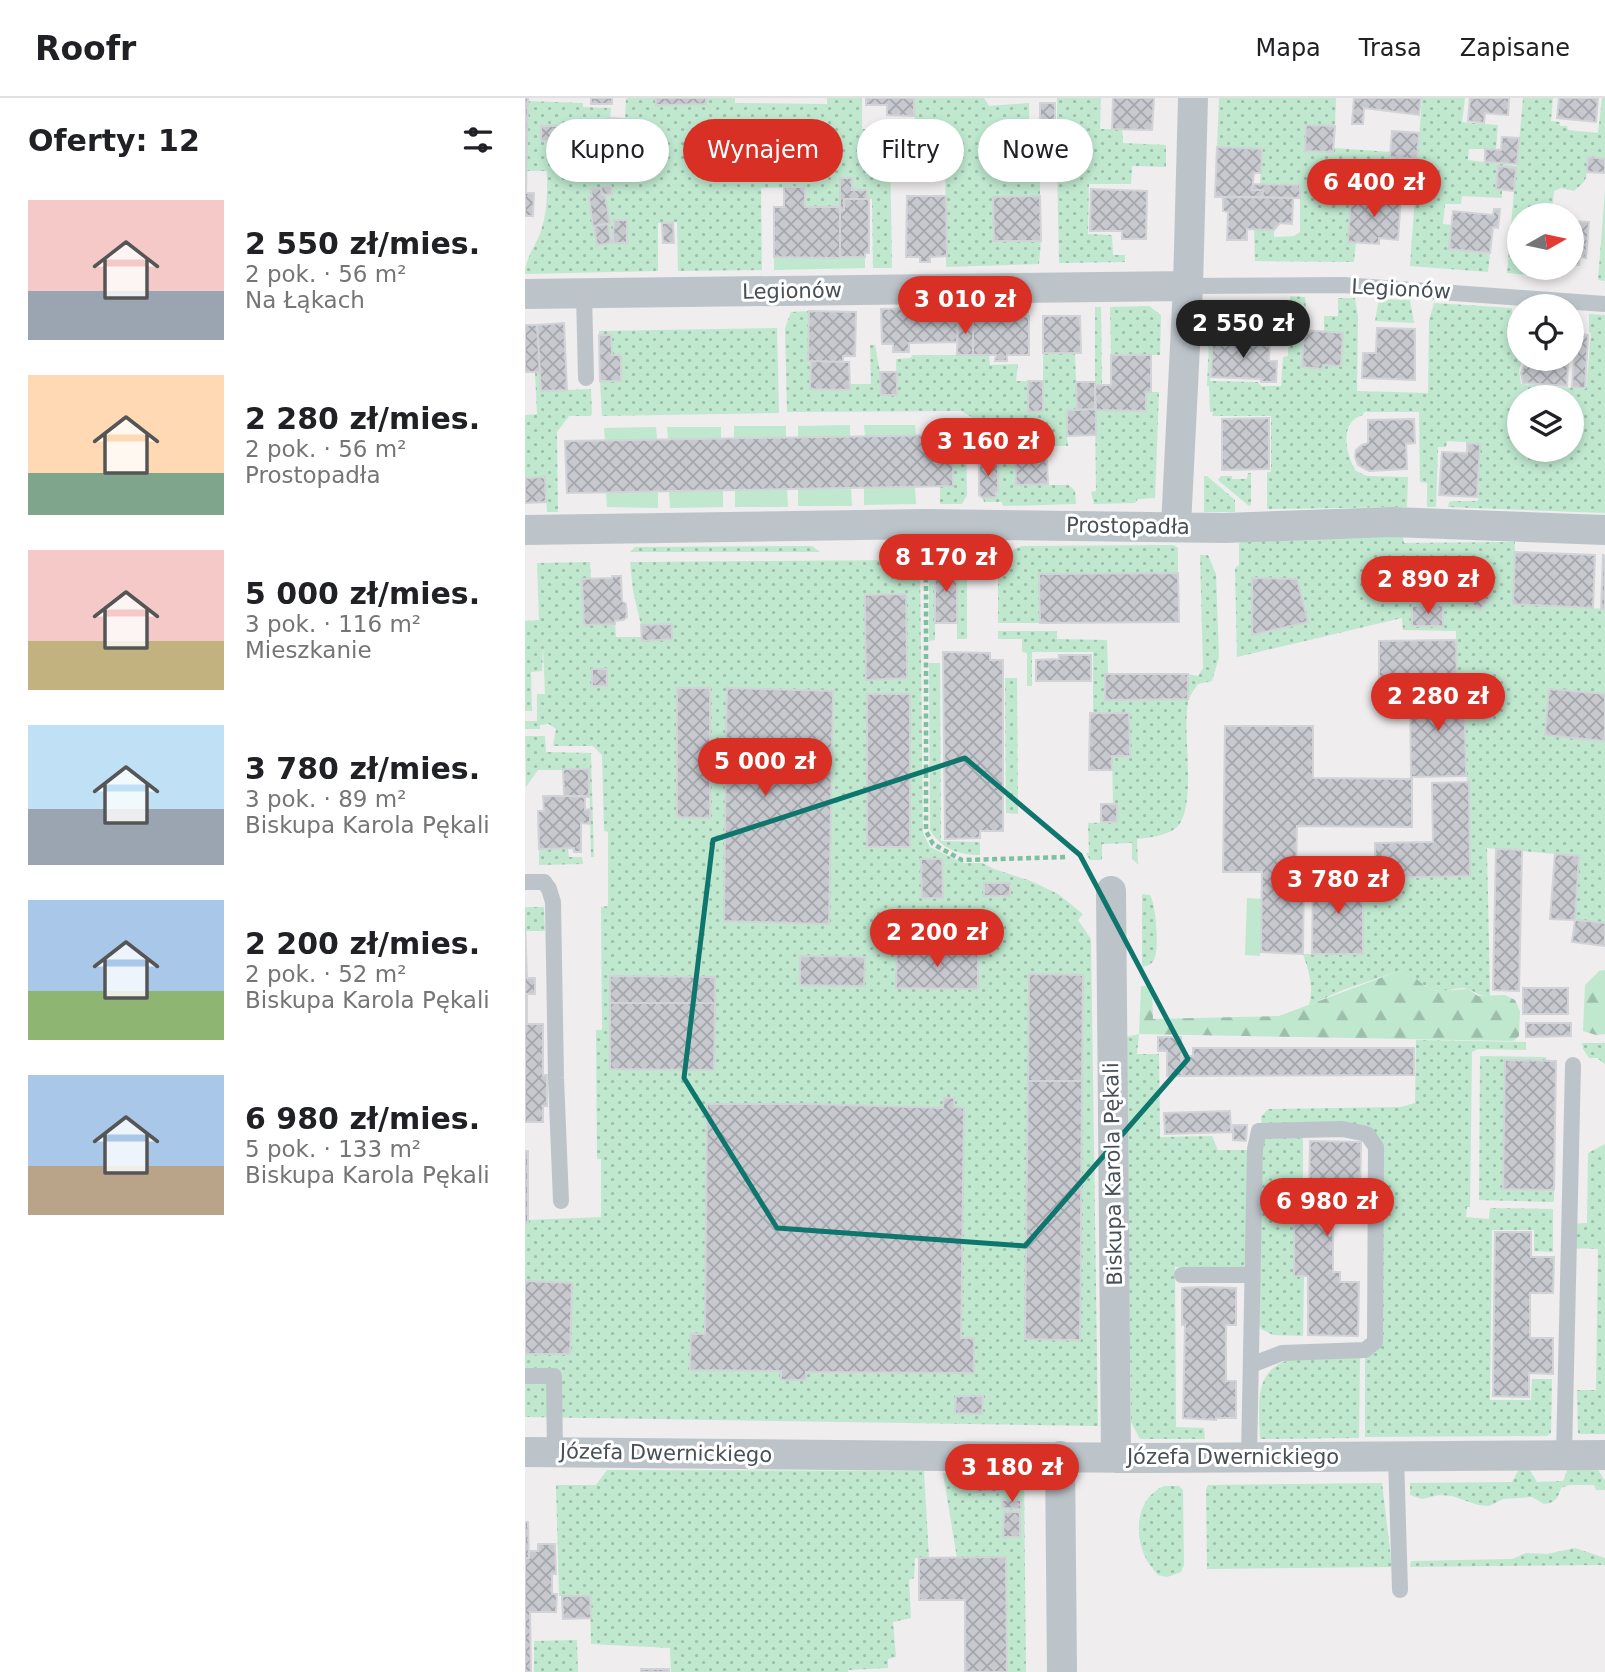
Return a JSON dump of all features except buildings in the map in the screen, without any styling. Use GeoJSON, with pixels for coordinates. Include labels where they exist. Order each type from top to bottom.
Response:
{"type":"FeatureCollection","features":[{"type":"Feature","properties":{"kind":"street"},"geometry":{"type":"LineString","coordinates":[[1176,526],[1188,286],[1193,98]]}},
{"type":"Feature","properties":{"kind":"street","name":"Legionów"},"geometry":{"type":"LineString","coordinates":[[525,294],[1188,286]]}},
{"type":"Feature","properties":{"kind":"street","name":"Prostopadła"},"geometry":{"type":"LineString","coordinates":[[525,530],[926,524],[1225,528],[1392,522],[1605,530]]}},
{"type":"Feature","properties":{"kind":"street","name":"Biskupa Karola Pękali"},"geometry":{"type":"LineString","coordinates":[[1111,891],[1116,1458]]}},
{"type":"Feature","properties":{"kind":"street","name":"Józefa Dwernickiego"},"geometry":{"type":"LineString","coordinates":[[525,1452],[1116,1458],[1605,1455]]}},
{"type":"Feature","properties":{"kind":"street"},"geometry":{"type":"LineString","coordinates":[[1060,1457],[1062,1672]]}},
{"type":"Feature","properties":{"kind":"lane","name":"Legionów"},"geometry":{"type":"LineString","coordinates":[[1188,286],[1343,285],[1605,303]]}},
{"type":"Feature","properties":{"kind":"lane"},"geometry":{"type":"LineString","coordinates":[[584,293],[586,378]]}},
{"type":"Feature","properties":{"kind":"lane"},"geometry":{"type":"LineString","coordinates":[[525,882],[544,882],[553,902],[561,1201]]}},
{"type":"Feature","properties":{"kind":"lane"},"geometry":{"type":"LineString","coordinates":[[1564,1455],[1573,1065]]}},
{"type":"Feature","properties":{"kind":"lane"},"geometry":{"type":"LineString","coordinates":[[1249,1457],[1255,1149],[1259,1131],[1342,1129],[1367,1134],[1376,1147],[1375,1342],[1365,1350],[1282,1353],[1251,1365]]}},
{"type":"Feature","properties":{"kind":"lane"},"geometry":{"type":"LineString","coordinates":[[1182,1275],[1252,1275]]}},
{"type":"Feature","properties":{"kind":"lane"},"geometry":{"type":"LineString","coordinates":[[525,1376],[554,1376],[555,1452]]}},
{"type":"Feature","properties":{"kind":"lane"},"geometry":{"type":"LineString","coordinates":[[1396,1456],[1400,1590]]}},
{"type":"Feature","properties":{"kind":"path"},"geometry":{"type":"LineString","coordinates":[[926,524],[926,831],[933,844],[962,860],[1068,857]]}},
{"type":"Feature","properties":{"kind":"highlighted area"},"geometry":{"type":"Polygon","coordinates":[[[965,758],[1080,855],[1188,1059],[1025,1246],[777,1228],[684,1078],[713,840],[965,758]]]}},
{"type":"Feature","properties":{"kind":"green space"},"geometry":{"type":"Polygon","coordinates":[[[735,98],[735,103],[827,104],[827,98],[862,98],[862,119],[857,119],[857,182],[891,182],[892,268],[873,268],[872,199],[867,199],[867,190],[852,190],[851,178],[843,178],[843,119],[683,119],[683,182],[841,182],[840,207],[805,207],[805,187],[761,188],[762,270],[678,271],[677,222],[658,223],[658,271],[525,274],[527,261],[544,220],[547,182],[669,182],[669,119],[625,119],[626,99],[735,98]]]}},
{"type":"Feature","properties":{"kind":"green space"},"geometry":{"type":"Polygon","coordinates":[[[914,98],[984,98],[989,106],[1029,103],[1029,119],[978,119],[978,182],[1040,182],[1040,196],[993,197],[994,241],[1041,241],[1039,264],[946,267],[945,182],[964,182],[964,119],[915,119],[914,98]]]}},
{"type":"Feature","properties":{"kind":"green space"},"geometry":{"type":"Polygon","coordinates":[[[1057,98],[1101,98],[1100,129],[1122,129],[1123,143],[1166,145],[1166,167],[1132,166],[1131,184],[1089,184],[1088,234],[1112,235],[1113,255],[1125,255],[1125,262],[1059,263],[1057,182],[1093,182],[1093,119],[1057,119],[1057,98]]]}},
{"type":"Feature","properties":{"kind":"green space"},"geometry":{"type":"Polygon","coordinates":[[[1219,98],[1336,98],[1335,126],[1305,150],[1333,152],[1334,148],[1391,152],[1400,158],[1398,185],[1402,186],[1401,198],[1351,195],[1356,242],[1354,262],[1255,261],[1254,229],[1274,230],[1274,237],[1294,236],[1300,232],[1300,186],[1260,184],[1262,149],[1217,147],[1219,98]]]}},
{"type":"Feature","properties":{"kind":"green space"},"geometry":{"type":"Polygon","coordinates":[[[1422,98],[1465,98],[1462,122],[1498,125],[1496,149],[1469,149],[1468,160],[1517,166],[1523,98],[1553,98],[1551,121],[1560,122],[1560,126],[1567,126],[1568,130],[1598,133],[1602,98],[1605,98],[1605,159],[1588,157],[1586,178],[1574,191],[1561,188],[1554,191],[1553,203],[1513,203],[1514,191],[1498,166],[1496,189],[1502,190],[1502,198],[1462,196],[1461,204],[1445,204],[1443,224],[1452,225],[1449,249],[1490,253],[1488,272],[1410,266],[1422,98]]]}},
{"type":"Feature","properties":{"kind":"green space"},"geometry":{"type":"Polygon","coordinates":[[[527,101],[583,103],[583,107],[611,108],[610,119],[546,119],[546,171],[526,171],[527,101]]]}},
{"type":"Feature","properties":{"kind":"green space"},"geometry":{"type":"Polygon","coordinates":[[[1605,190],[1605,281],[1598,280],[1605,190]]]}},
{"type":"Feature","properties":{"kind":"green space"},"geometry":{"type":"Polygon","coordinates":[[[774,257],[865,257],[865,268],[774,270],[774,257]]]}},
{"type":"Feature","properties":{"kind":"green space"},"geometry":{"type":"Polygon","coordinates":[[[1290,296],[1305,297],[1308,330],[1304,330],[1302,367],[1322,369],[1323,365],[1341,366],[1343,333],[1324,331],[1324,316],[1338,316],[1338,298],[1355,298],[1358,317],[1357,391],[1428,393],[1429,320],[1434,303],[1507,308],[1507,371],[1519,371],[1521,384],[1534,385],[1507,385],[1507,462],[1584,462],[1584,389],[1591,333],[1589,314],[1605,315],[1605,513],[1448,507],[1452,501],[1478,501],[1480,443],[1447,441],[1446,447],[1438,447],[1436,507],[1427,507],[1427,483],[1420,482],[1419,412],[1364,412],[1355,418],[1347,431],[1349,456],[1356,471],[1367,476],[1408,477],[1407,507],[1267,509],[1267,472],[1271,472],[1271,416],[1212,416],[1207,386],[1210,314],[1239,314],[1239,332],[1212,331],[1210,381],[1258,382],[1261,386],[1281,386],[1283,357],[1288,356],[1290,296]]]}},
{"type":"Feature","properties":{"kind":"green space"},"geometry":{"type":"Polygon","coordinates":[[[1379,299],[1410,300],[1414,323],[1375,321],[1379,299]]]}},
{"type":"Feature","properties":{"kind":"green space"},"geometry":{"type":"Polygon","coordinates":[[[1149,306],[1161,315],[1160,355],[1111,355],[1110,307],[1149,306]]]}},
{"type":"Feature","properties":{"kind":"green space"},"geometry":{"type":"Polygon","coordinates":[[[1029,307],[1029,316],[973,317],[973,308],[1029,307]]]}},
{"type":"Feature","properties":{"kind":"green space"},"geometry":{"type":"Polygon","coordinates":[[[1095,307],[1101,307],[1102,385],[1095,385],[1095,307]]]}},
{"type":"Feature","properties":{"kind":"green space"},"geometry":{"type":"Polygon","coordinates":[[[809,311],[808,362],[849,384],[871,384],[870,345],[875,345],[881,395],[897,395],[896,359],[911,358],[912,355],[989,355],[990,365],[1018,364],[1016,381],[1028,381],[1028,412],[1043,411],[1043,353],[1075,353],[1077,410],[1067,436],[1068,446],[1047,446],[1046,437],[1015,439],[1016,485],[1069,485],[1075,491],[1076,504],[1003,506],[1002,502],[984,502],[983,498],[996,497],[998,492],[998,461],[977,460],[976,420],[962,411],[787,412],[785,328],[791,312],[809,311]]]}},
{"type":"Feature","properties":{"kind":"green space"},"geometry":{"type":"Polygon","coordinates":[[[777,328],[779,413],[602,416],[600,381],[621,380],[621,356],[612,355],[611,335],[599,335],[599,331],[777,328]]]}},
{"type":"Feature","properties":{"kind":"green space"},"geometry":{"type":"Polygon","coordinates":[[[535,372],[540,372],[541,391],[591,389],[592,414],[569,416],[557,432],[558,512],[547,512],[545,477],[525,478],[525,415],[537,414],[535,372]]]}},
{"type":"Feature","properties":{"kind":"green space"},"geometry":{"type":"Polygon","coordinates":[[[1146,392],[1159,392],[1155,498],[1138,499],[1135,503],[1094,504],[1091,492],[1096,491],[1095,410],[1146,411],[1146,392]]]}},
{"type":"Feature","properties":{"kind":"green space"},"geometry":{"type":"Polygon","coordinates":[[[961,424],[966,431],[967,495],[962,504],[940,504],[940,487],[953,486],[953,435],[961,424]]]}},
{"type":"Feature","properties":{"kind":"green space"},"geometry":{"type":"Polygon","coordinates":[[[850,425],[850,436],[798,437],[798,426],[850,425]]]}},
{"type":"Feature","properties":{"kind":"green space"},"geometry":{"type":"Polygon","coordinates":[[[864,425],[915,425],[916,435],[865,436],[864,425]]]}},
{"type":"Feature","properties":{"kind":"green space"},"geometry":{"type":"Polygon","coordinates":[[[734,426],[786,426],[786,437],[734,438],[734,426]]]}},
{"type":"Feature","properties":{"kind":"green space"},"geometry":{"type":"Polygon","coordinates":[[[656,427],[657,440],[605,441],[604,428],[656,427]]]}},
{"type":"Feature","properties":{"kind":"green space"},"geometry":{"type":"Polygon","coordinates":[[[667,427],[721,427],[721,439],[668,439],[667,427]]]}},
{"type":"Feature","properties":{"kind":"green space"},"geometry":{"type":"Polygon","coordinates":[[[1248,473],[1251,473],[1249,506],[1218,480],[1221,476],[1247,479],[1248,473]]]}},
{"type":"Feature","properties":{"kind":"green space"},"geometry":{"type":"Polygon","coordinates":[[[1204,476],[1235,500],[1235,512],[1204,512],[1204,476]]]}},
{"type":"Feature","properties":{"kind":"green space"},"geometry":{"type":"Polygon","coordinates":[[[915,487],[916,504],[864,505],[864,488],[915,487]]]}},
{"type":"Feature","properties":{"kind":"green space"},"geometry":{"type":"Polygon","coordinates":[[[851,488],[852,506],[798,506],[798,489],[851,488]]]}},
{"type":"Feature","properties":{"kind":"green space"},"geometry":{"type":"Polygon","coordinates":[[[787,489],[788,507],[735,507],[735,490],[787,489]]]}},
{"type":"Feature","properties":{"kind":"green space"},"geometry":{"type":"Polygon","coordinates":[[[723,490],[723,507],[670,508],[669,491],[723,490]]]}},
{"type":"Feature","properties":{"kind":"green space"},"geometry":{"type":"Polygon","coordinates":[[[658,491],[658,508],[607,507],[606,492],[658,491]]]}},
{"type":"Feature","properties":{"kind":"green space"},"geometry":{"type":"Polygon","coordinates":[[[1403,537],[1404,543],[1515,542],[1513,604],[1605,609],[1605,923],[1575,920],[1579,856],[1487,848],[1490,996],[1464,988],[1434,990],[1409,974],[1399,971],[1309,1005],[1311,985],[1303,954],[1363,954],[1363,878],[1470,876],[1464,688],[1457,679],[1456,631],[1403,630],[1402,618],[1237,657],[1235,568],[1239,565],[1239,544],[1244,538],[1403,537]]]}},
{"type":"Feature","properties":{"kind":"green space"},"geometry":{"type":"Polygon","coordinates":[[[1174,545],[1178,548],[1178,573],[1039,574],[1040,623],[998,623],[998,570],[1004,557],[1017,548],[1174,545]]]}},
{"type":"Feature","properties":{"kind":"green space"},"geometry":{"type":"Polygon","coordinates":[[[812,546],[820,552],[630,552],[635,547],[812,546]]]}},
{"type":"Feature","properties":{"kind":"green space"},"geometry":{"type":"Polygon","coordinates":[[[1200,555],[1208,555],[1216,574],[1219,657],[1212,681],[1198,684],[1189,700],[1188,785],[1184,815],[1178,826],[1170,832],[1137,839],[1138,864],[1132,859],[1132,843],[1102,844],[1102,860],[1090,860],[1086,853],[1089,853],[1088,823],[1116,822],[1112,756],[1130,756],[1129,713],[1093,713],[1093,652],[1032,652],[1032,686],[1027,686],[1027,653],[1022,652],[1022,639],[998,639],[998,631],[1057,631],[1057,639],[1107,640],[1108,674],[1105,675],[1105,700],[1188,699],[1188,674],[1198,676],[1203,668],[1200,555]]]}},
{"type":"Feature","properties":{"kind":"green space"},"geometry":{"type":"Polygon","coordinates":[[[929,559],[955,559],[967,574],[967,639],[957,639],[957,566],[935,566],[935,640],[929,641],[929,559]]]}},
{"type":"Feature","properties":{"kind":"green space"},"geometry":{"type":"Polygon","coordinates":[[[920,560],[923,833],[930,847],[963,863],[982,863],[1058,894],[1083,914],[1078,920],[1091,939],[1098,1426],[525,1417],[525,1354],[570,1354],[572,1284],[525,1281],[525,1223],[528,1223],[528,1220],[601,1217],[601,1159],[597,1159],[596,1030],[602,1030],[601,907],[608,906],[608,832],[604,831],[602,755],[593,746],[553,746],[556,729],[549,724],[540,725],[540,729],[525,729],[525,721],[537,721],[537,694],[545,694],[543,646],[542,671],[531,672],[532,711],[525,711],[525,621],[539,620],[537,563],[590,562],[591,579],[582,579],[584,625],[615,624],[616,637],[642,637],[671,624],[641,625],[630,562],[920,560]]]}},
{"type":"Feature","properties":{"kind":"green space"},"geometry":{"type":"Polygon","coordinates":[[[929,663],[940,663],[941,841],[980,842],[980,855],[951,850],[939,842],[930,830],[929,663]]]}},
{"type":"Feature","properties":{"kind":"green space"},"geometry":{"type":"Polygon","coordinates":[[[1005,678],[1017,678],[1018,814],[1006,813],[1005,678]]]}},
{"type":"Feature","properties":{"kind":"green space"},"geometry":{"type":"Polygon","coordinates":[[[525,736],[545,736],[546,752],[591,753],[594,857],[591,857],[589,770],[538,770],[526,787],[525,736]]]}},
{"type":"Feature","properties":{"kind":"green space"},"geometry":{"type":"Polygon","coordinates":[[[539,849],[568,849],[569,857],[582,857],[583,864],[539,865],[539,849]]]}},
{"type":"Feature","properties":{"kind":"green space"},"geometry":{"type":"Polygon","coordinates":[[[1142,894],[1150,895],[1152,900],[1157,935],[1154,959],[1142,967],[1142,894]]]}},
{"type":"Feature","properties":{"kind":"green space"},"geometry":{"type":"Polygon","coordinates":[[[1247,898],[1262,899],[1260,956],[1245,955],[1247,898]]]}},
{"type":"Feature","properties":{"kind":"green space"},"geometry":{"type":"Polygon","coordinates":[[[525,907],[544,907],[545,931],[525,931],[525,907]]]}},
{"type":"Feature","properties":{"kind":"green space"},"geometry":{"type":"Polygon","coordinates":[[[1605,970],[1605,1034],[1596,1035],[1583,1031],[1585,985],[1599,971],[1605,970]]]}},
{"type":"Feature","properties":{"kind":"green space"},"geometry":{"type":"Polygon","coordinates":[[[1399,971],[1408,972],[1436,991],[1468,989],[1478,996],[1505,995],[1515,1000],[1520,1011],[1519,1036],[1513,1041],[1139,1034],[1141,986],[1149,986],[1152,990],[1153,1019],[1279,1016],[1399,971]]]}},
{"type":"Feature","properties":{"kind":"green space"},"geometry":{"type":"Polygon","coordinates":[[[1139,1034],[1137,1054],[1159,1054],[1160,1137],[1212,1136],[1218,1150],[1248,1150],[1248,1235],[1244,1268],[1175,1267],[1176,1427],[1204,1428],[1205,1439],[1140,1439],[1131,1422],[1126,1037],[1139,1034]]]}},
{"type":"Feature","properties":{"kind":"green space"},"geometry":{"type":"Polygon","coordinates":[[[1416,1040],[1526,1042],[1526,1050],[1478,1049],[1472,1052],[1470,1207],[1467,1207],[1466,1217],[1489,1219],[1490,1208],[1553,1209],[1553,1252],[1534,1251],[1534,1230],[1492,1230],[1490,1400],[1531,1400],[1532,1379],[1552,1379],[1551,1433],[1547,1436],[1365,1437],[1365,1357],[1376,1352],[1381,1344],[1371,1129],[1363,1125],[1262,1126],[1261,1117],[1268,1109],[1401,1107],[1415,1103],[1416,1040]]]}},
{"type":"Feature","properties":{"kind":"green space"},"geometry":{"type":"Polygon","coordinates":[[[1582,1043],[1605,1043],[1605,1064],[1597,1058],[1589,1058],[1582,1043]]]}},
{"type":"Feature","properties":{"kind":"green space"},"geometry":{"type":"Polygon","coordinates":[[[1480,1056],[1546,1057],[1547,1061],[1505,1060],[1503,1189],[1554,1190],[1554,1202],[1479,1200],[1480,1056]]]}},
{"type":"Feature","properties":{"kind":"green space"},"geometry":{"type":"Polygon","coordinates":[[[1269,1136],[1303,1136],[1303,1202],[1294,1202],[1294,1275],[1304,1276],[1303,1336],[1273,1335],[1261,1329],[1258,1321],[1263,1140],[1269,1136]]]}},
{"type":"Feature","properties":{"kind":"green space"},"geometry":{"type":"Polygon","coordinates":[[[1605,1144],[1605,1434],[1578,1434],[1577,1390],[1596,1390],[1598,1249],[1571,1248],[1571,1224],[1587,1223],[1588,1153],[1605,1144]]]}},
{"type":"Feature","properties":{"kind":"green space"},"geometry":{"type":"Polygon","coordinates":[[[1297,1358],[1360,1358],[1359,1438],[1260,1439],[1259,1400],[1265,1378],[1282,1362],[1297,1358]]]}},
{"type":"Feature","properties":{"kind":"green space"},"geometry":{"type":"Polygon","coordinates":[[[1569,1466],[1596,1466],[1605,1481],[1605,1490],[1596,1490],[1594,1485],[1569,1485],[1561,1488],[1556,1499],[1548,1503],[1544,1504],[1532,1497],[1503,1499],[1489,1506],[1452,1496],[1439,1495],[1422,1499],[1410,1495],[1410,1483],[1512,1482],[1520,1467],[1528,1467],[1537,1482],[1563,1481],[1569,1466]]]}},
{"type":"Feature","properties":{"kind":"green space"},"geometry":{"type":"Polygon","coordinates":[[[607,1470],[924,1471],[929,1558],[915,1558],[914,1578],[909,1580],[911,1618],[893,1622],[896,1657],[888,1659],[888,1668],[848,1672],[671,1672],[670,1648],[591,1644],[590,1596],[559,1596],[556,1485],[596,1485],[607,1470]]]}},
{"type":"Feature","properties":{"kind":"green space"},"geometry":{"type":"Polygon","coordinates":[[[1008,1472],[1024,1475],[1026,1672],[1007,1672],[957,1558],[943,1473],[1008,1472]]]}},
{"type":"Feature","properties":{"kind":"green space"},"geometry":{"type":"Polygon","coordinates":[[[1382,1483],[1392,1567],[1207,1569],[1208,1485],[1382,1483]]]}},
{"type":"Feature","properties":{"kind":"green space"},"geometry":{"type":"Polygon","coordinates":[[[1164,1486],[1179,1486],[1183,1490],[1184,1565],[1181,1572],[1167,1577],[1158,1575],[1148,1562],[1139,1533],[1144,1505],[1149,1497],[1164,1486]]]}},
{"type":"Feature","properties":{"kind":"green space"},"geometry":{"type":"Polygon","coordinates":[[[1575,1548],[1605,1558],[1605,1565],[1410,1567],[1411,1561],[1512,1559],[1526,1553],[1547,1554],[1575,1548]]]}},
{"type":"Feature","properties":{"kind":"green space"},"geometry":{"type":"Polygon","coordinates":[[[577,1640],[578,1672],[534,1672],[534,1641],[577,1640]]]}}]}
